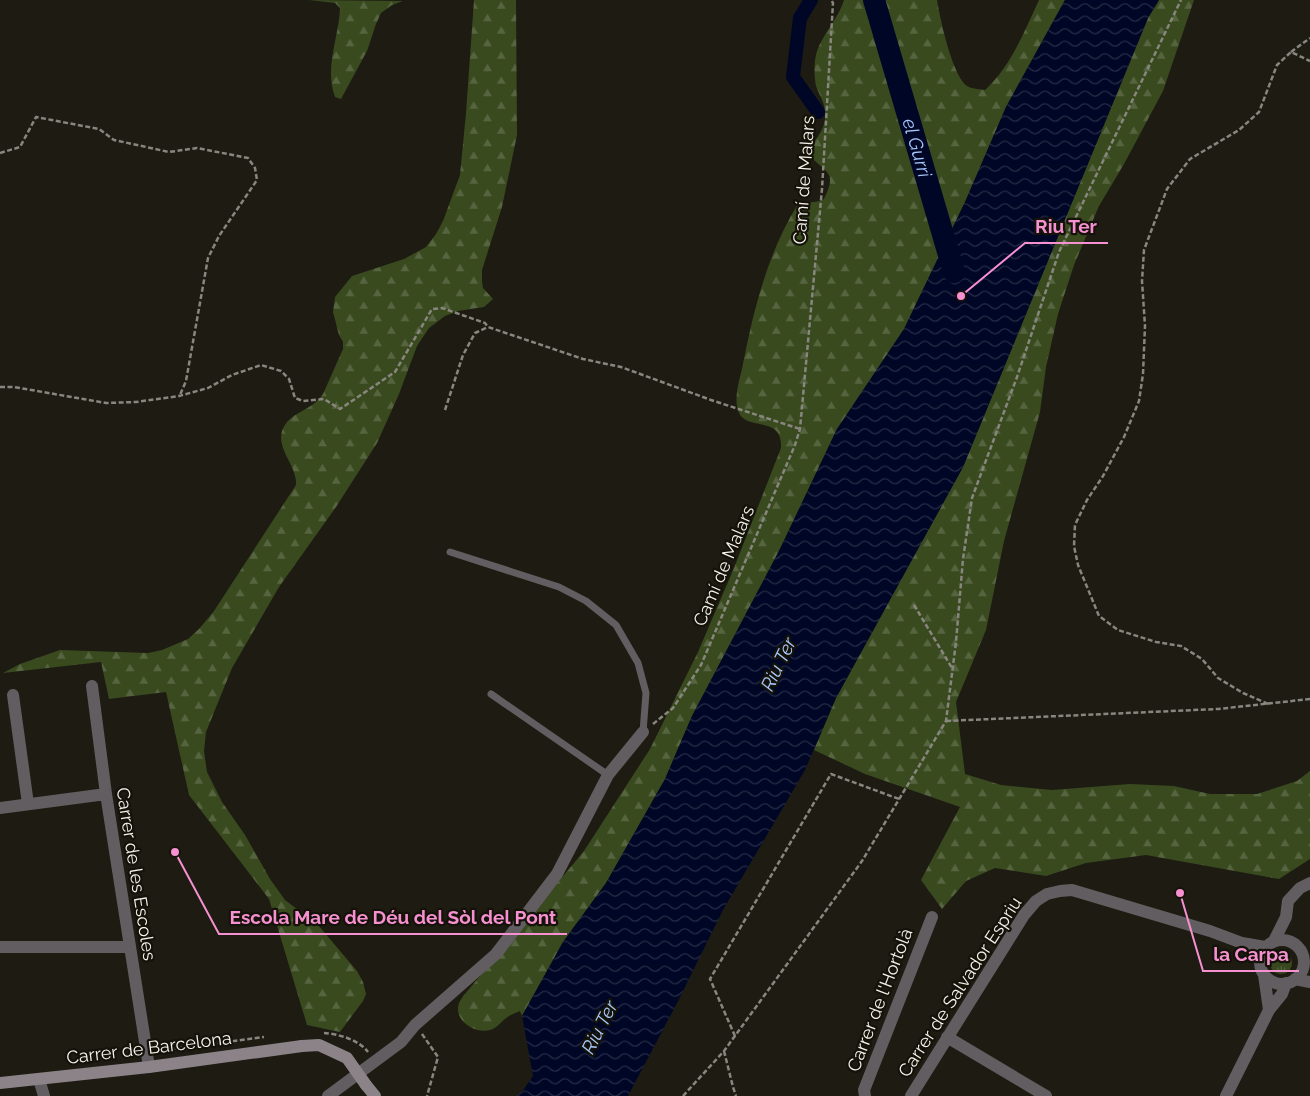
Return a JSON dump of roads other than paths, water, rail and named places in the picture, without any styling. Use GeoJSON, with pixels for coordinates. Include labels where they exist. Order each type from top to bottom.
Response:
{"type":"FeatureCollection","features":[{"type":"Feature","properties":{"kind":"street","name":"Carrer de les Escoles"},"geometry":{"type":"LineString","coordinates":[[92,686],[106,794],[149,1067]]}},
{"type":"Feature","properties":{"kind":"street"},"geometry":{"type":"LineString","coordinates":[[12,694],[28,804]]}},
{"type":"Feature","properties":{"kind":"street"},"geometry":{"type":"LineString","coordinates":[[328,1096],[401,1042],[415,1025],[496,954],[557,874],[608,775],[643,732]]}},
{"type":"Feature","properties":{"kind":"street"},"geometry":{"type":"LineString","coordinates":[[0,808],[106,794]]}},
{"type":"Feature","properties":{"kind":"street"},"geometry":{"type":"LineString","coordinates":[[1269,1010],[1261,955],[1286,917],[1288,901],[1300,888],[1310,883]]}},
{"type":"Feature","properties":{"kind":"street","name":"Carrer de Salvador Espriu"},"geometry":{"type":"LineString","coordinates":[[911,1096],[1024,915],[1036,901],[1047,894],[1060,891],[1082,892],[1210,931],[1242,943],[1270,944]]}},
{"type":"Feature","properties":{"kind":"street","name":"Carrer de l'Hortolà"},"geometry":{"type":"LineString","coordinates":[[864,1096],[864,1090],[932,917]]}},
{"type":"Feature","properties":{"kind":"street"},"geometry":{"type":"LineString","coordinates":[[1226,1096],[1269,1010],[1290,981],[1301,972],[1303,954],[1286,917]]}},
{"type":"Feature","properties":{"kind":"street"},"geometry":{"type":"LineString","coordinates":[[1270,944],[1289,941],[1303,954]]}},
{"type":"Feature","properties":{"kind":"street"},"geometry":{"type":"LineString","coordinates":[[1242,943],[1262,971],[1276,983],[1290,981],[1310,982]]}},
{"type":"Feature","properties":{"kind":"street"},"geometry":{"type":"LineString","coordinates":[[0,946],[130,947]]}},
{"type":"Feature","properties":{"kind":"street"},"geometry":{"type":"LineString","coordinates":[[947,1037],[1046,1096]]}},
{"type":"Feature","properties":{"kind":"street","name":"Carrer de Barcelona"},"geometry":{"type":"LineString","coordinates":[[0,1082],[149,1067],[319,1045],[348,1058],[375,1096]]}},
{"type":"Feature","properties":{"kind":"street"},"geometry":{"type":"LineString","coordinates":[[39,1079],[44,1096]]}},
{"type":"Feature","properties":{"kind":"lane"},"geometry":{"type":"LineString","coordinates":[[450,552],[559,587],[586,601],[616,625],[638,663],[646,693],[643,732]]}},
{"type":"Feature","properties":{"kind":"lane"},"geometry":{"type":"LineString","coordinates":[[491,694],[608,775]]}},
{"type":"Feature","properties":{"kind":"water"},"geometry":{"type":"Polygon","coordinates":[[[1065,0],[1159,0],[1148,18],[963,467],[836,698],[805,770],[723,910],[628,1096],[516,1096],[522,1092],[533,1076],[522,1016],[563,942],[606,883],[665,779],[692,716],[779,551],[837,429],[904,329],[965,202],[1006,107],[1065,0]]]}},
{"type":"Feature","properties":{"kind":"waterway"},"geometry":{"type":"LineString","coordinates":[[811,0],[800,18],[793,77],[818,112]]}},
{"type":"Feature","properties":{"kind":"waterway","name":"el Gurri"},"geometry":{"type":"LineString","coordinates":[[874,0],[954,272]]}},
{"type":"Feature","properties":{"kind":"place","name":"Riu Ter"},"geometry":{"type":"Point","coordinates":[961,296]}},
{"type":"Feature","properties":{"kind":"place","name":"Escola Mare de Déu del Sòl del Pont"},"geometry":{"type":"Point","coordinates":[175,852]}},
{"type":"Feature","properties":{"kind":"place","name":"la Carpa"},"geometry":{"type":"Point","coordinates":[1180,893]}}]}
